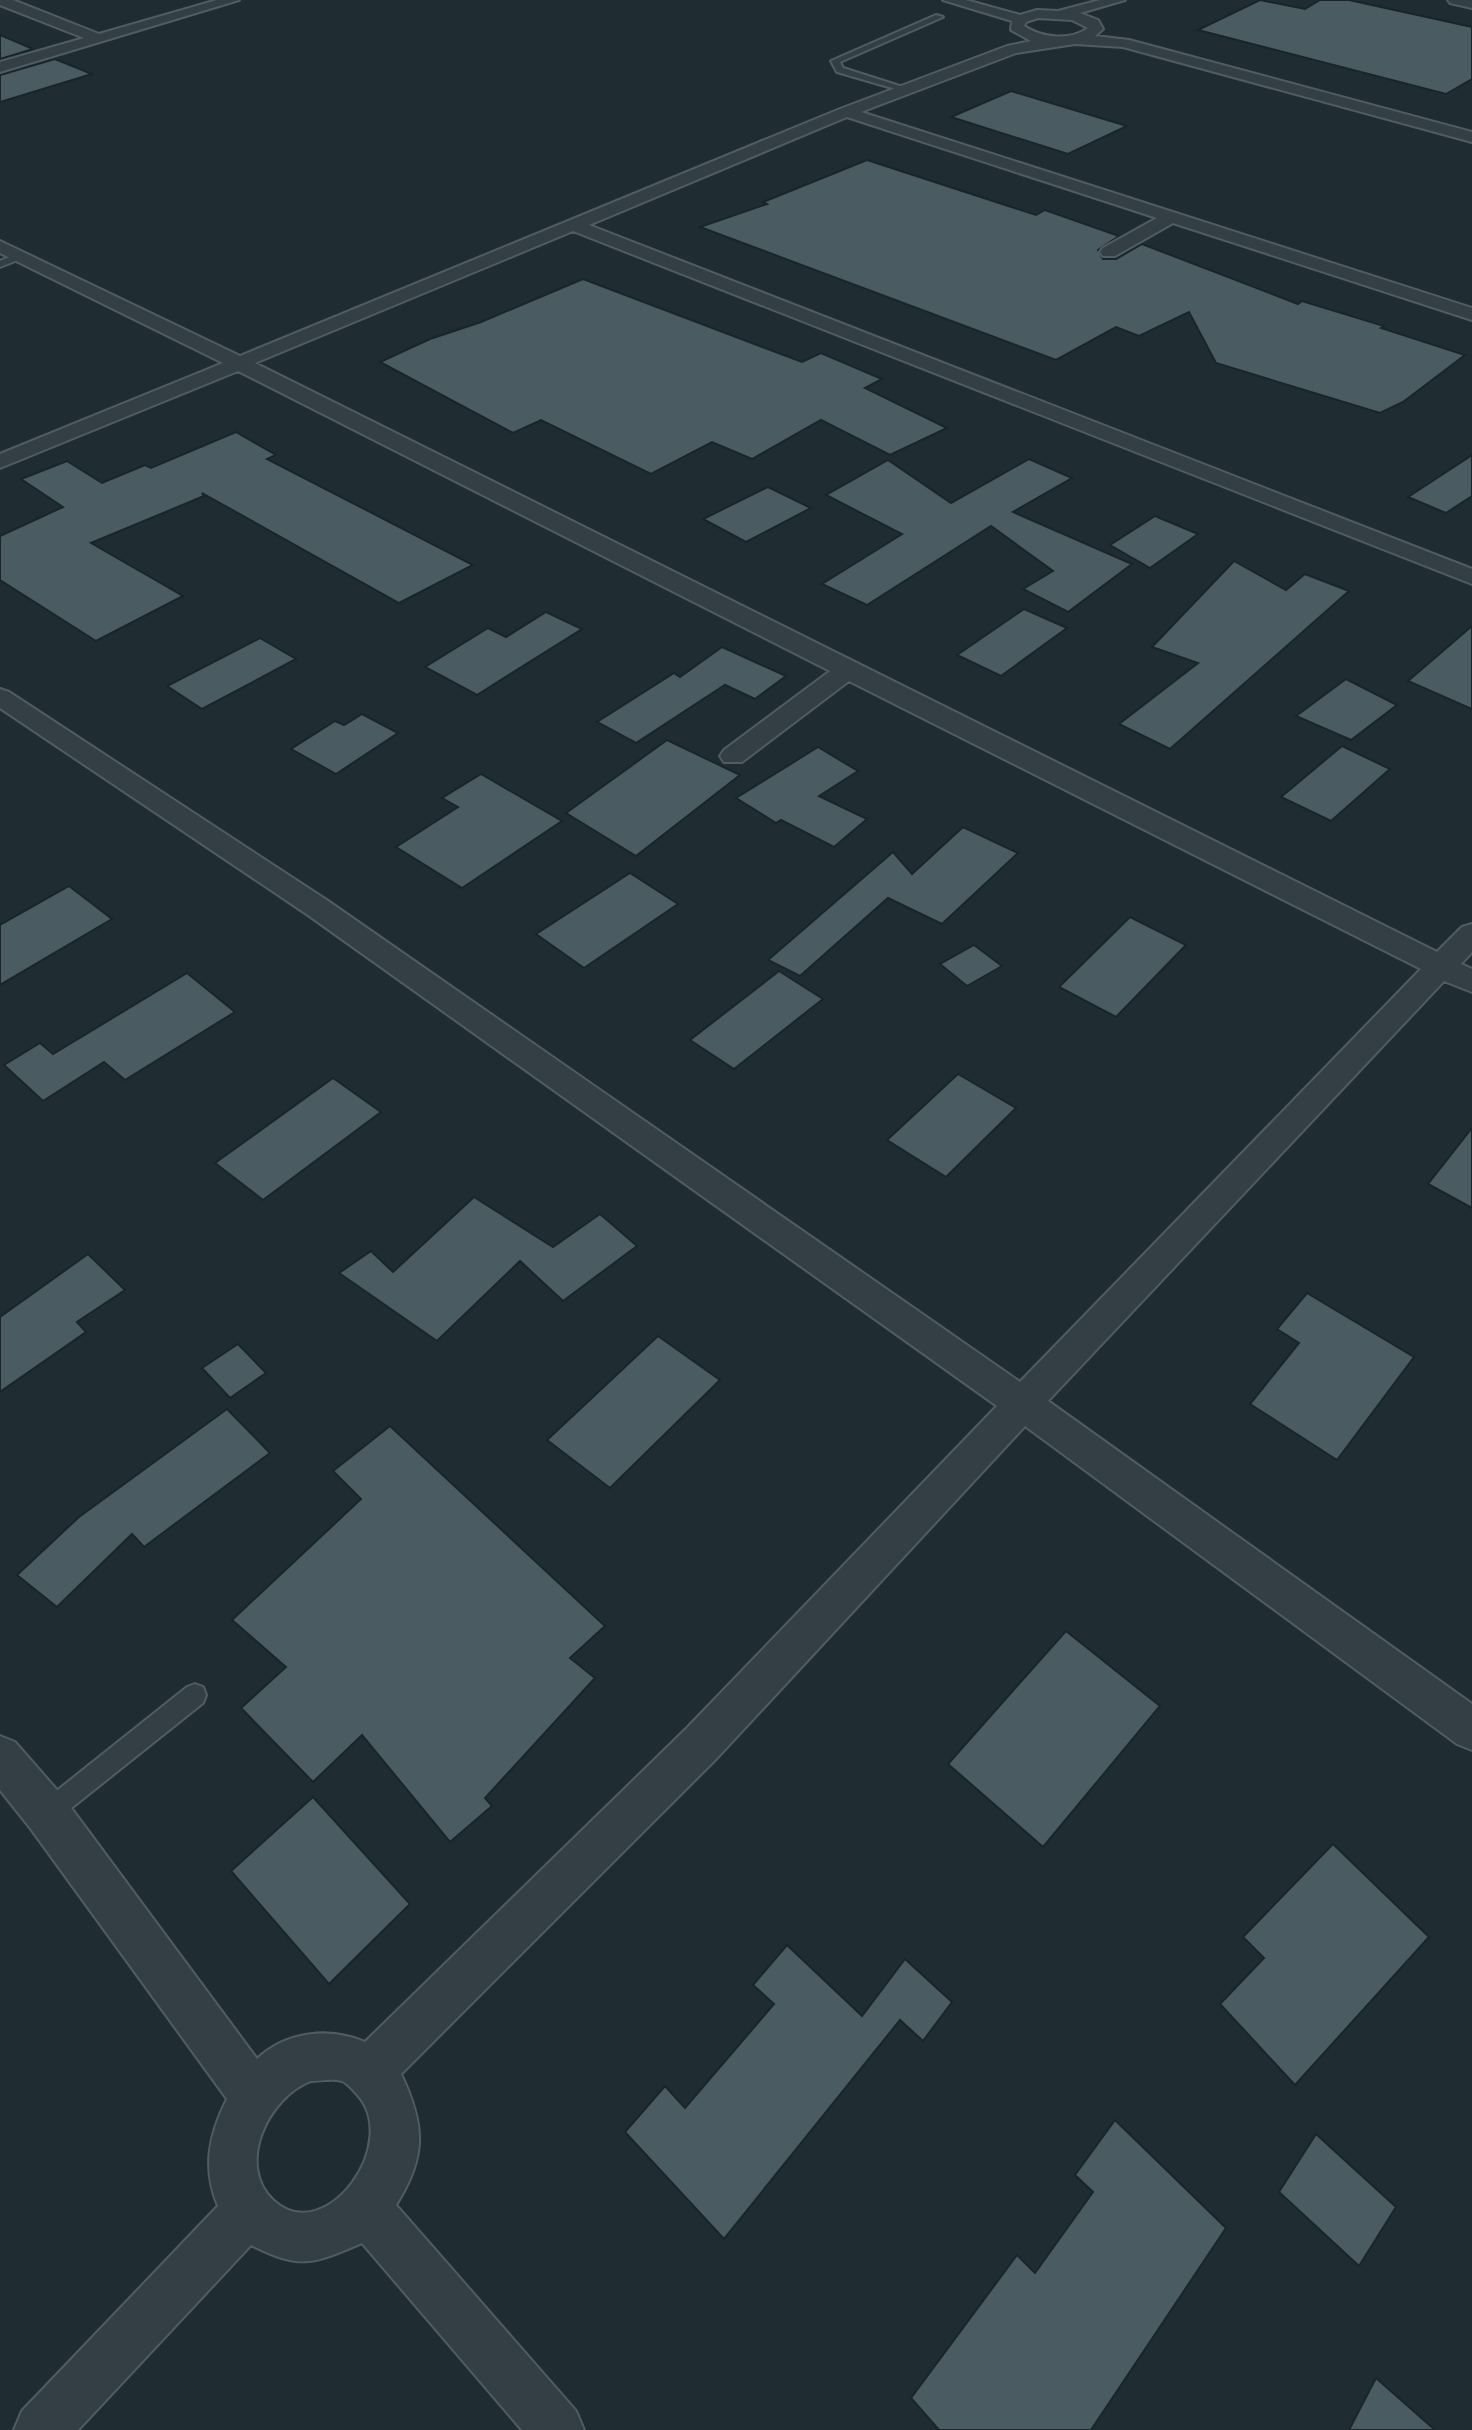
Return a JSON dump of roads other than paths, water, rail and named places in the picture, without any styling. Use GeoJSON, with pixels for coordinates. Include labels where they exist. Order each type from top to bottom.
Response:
{"type":"FeatureCollection","features":[{"type":"Feature","properties":{"kind":"street"},"geometry":{"type":"LineString","coordinates":[[0,0],[97,38]]}},
{"type":"Feature","properties":{"kind":"street"},"geometry":{"type":"LineString","coordinates":[[0,67],[232,0]]}},
{"type":"Feature","properties":{"kind":"street"},"geometry":{"type":"LineString","coordinates":[[950,0],[1017,33],[1054,40],[1084,37],[1111,3]]}},
{"type":"Feature","properties":{"kind":"street"},"geometry":{"type":"LineString","coordinates":[[1455,0],[1472,4]]}},
{"type":"Feature","properties":{"kind":"street"},"geometry":{"type":"LineString","coordinates":[[0,462],[571,224],[903,90],[1017,33],[1037,14],[1061,14],[1111,3]]}},
{"type":"Feature","properties":{"kind":"street"},"geometry":{"type":"LineString","coordinates":[[1061,14],[1094,26],[1124,43]]}},
{"type":"Feature","properties":{"kind":"street"},"geometry":{"type":"LineString","coordinates":[[1072,39],[1124,43],[1472,137]]}},
{"type":"Feature","properties":{"kind":"street"},"geometry":{"type":"LineString","coordinates":[[846,112],[1472,314]]}},
{"type":"Feature","properties":{"kind":"street"},"geometry":{"type":"LineString","coordinates":[[1109,252],[1170,218]]}},
{"type":"Feature","properties":{"kind":"street"},"geometry":{"type":"LineString","coordinates":[[571,224],[1472,577]]}},
{"type":"Feature","properties":{"kind":"street"},"geometry":{"type":"LineString","coordinates":[[7,255],[237,362],[1457,974]]}},
{"type":"Feature","properties":{"kind":"street"},"geometry":{"type":"LineString","coordinates":[[733,756],[848,670]]}},
{"type":"Feature","properties":{"kind":"street"},"geometry":{"type":"LineString","coordinates":[[0,697],[318,908],[1023,1404],[1472,1729]]}},
{"type":"Feature","properties":{"kind":"street"},"geometry":{"type":"LineString","coordinates":[[370,2071],[702,1743],[1229,1185],[1457,974],[1472,934]]}},
{"type":"Feature","properties":{"kind":"street"},"geometry":{"type":"LineString","coordinates":[[0,1757],[47,1813],[254,2095]]}},
{"type":"Feature","properties":{"kind":"street"},"geometry":{"type":"LineString","coordinates":[[311,2057],[343,2057],[370,2071],[387,2092],[396,2120],[395,2151],[384,2183],[366,2209],[337,2231],[303,2239],[272,2232],[247,2212],[234,2181],[233,2152],[239,2122],[254,2095],[280,2070],[311,2057]]}},
{"type":"Feature","properties":{"kind":"street"},"geometry":{"type":"LineString","coordinates":[[366,2209],[557,2430]]}},
{"type":"Feature","properties":{"kind":"street"},"geometry":{"type":"LineString","coordinates":[[41,2430],[247,2212]]}},
{"type":"Feature","properties":{"kind":"lane"},"geometry":{"type":"LineString","coordinates":[[903,90],[840,70],[835,61],[939,17]]}},
{"type":"Feature","properties":{"kind":"lane"},"geometry":{"type":"LineString","coordinates":[[47,1813],[195,1695]]}}]}
